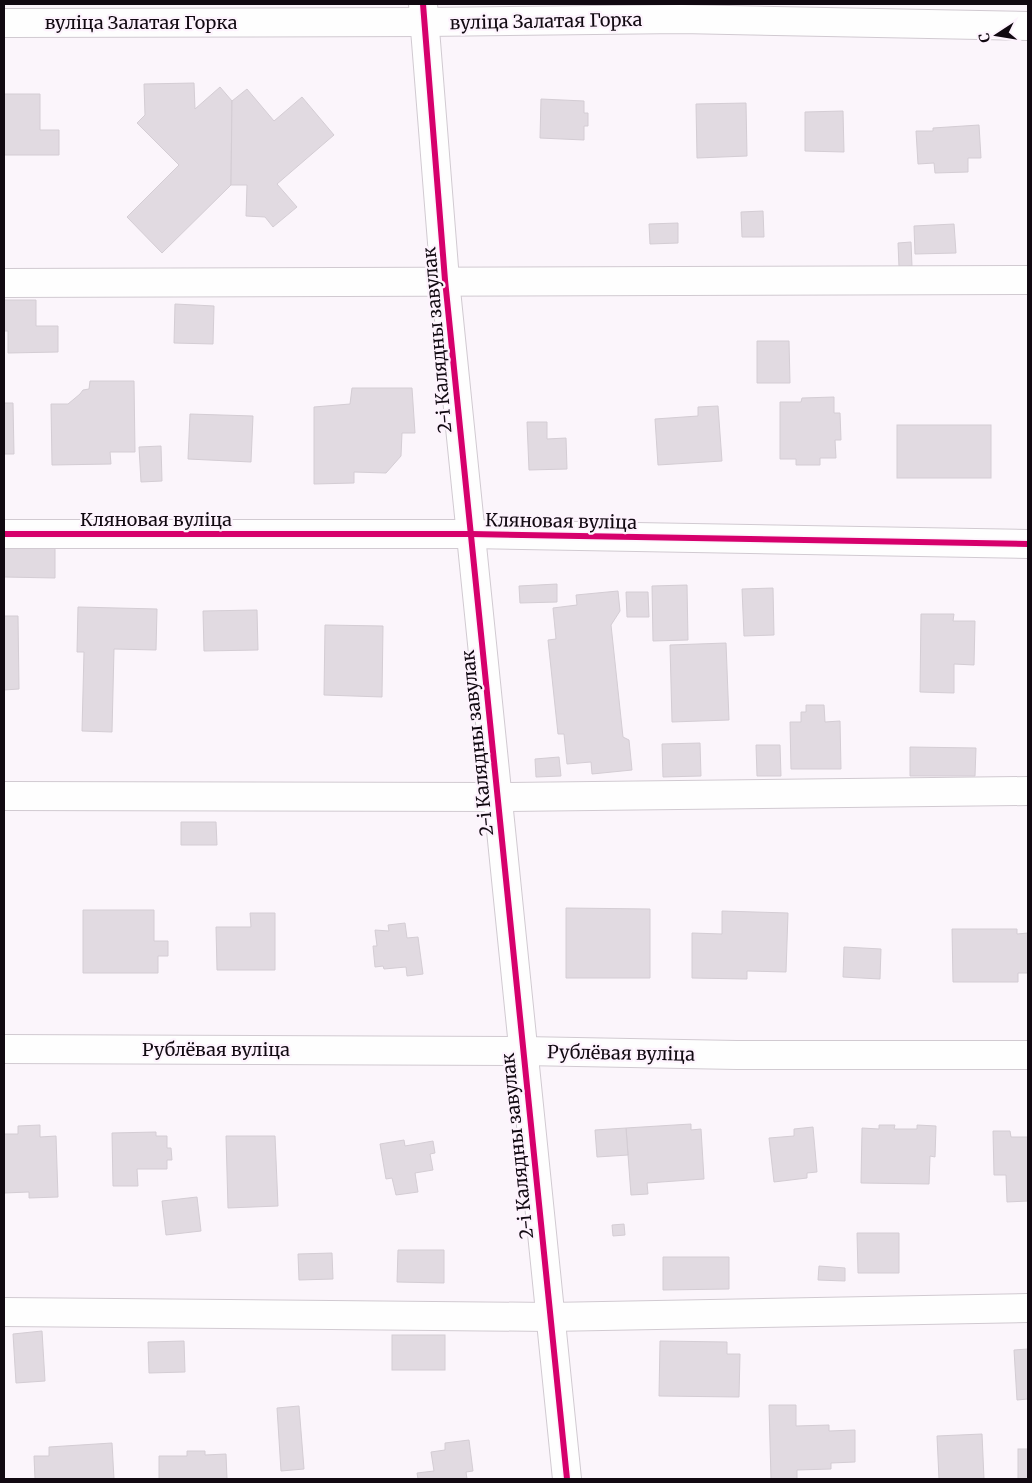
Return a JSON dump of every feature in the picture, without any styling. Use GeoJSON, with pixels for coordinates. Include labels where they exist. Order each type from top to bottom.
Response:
{"type":"FeatureCollection","features":[{"type":"Feature","properties":{"kind":"street","name":"вуліца Залатая Горка"},"geometry":{"type":"LineString","coordinates":[[4,23],[424,13],[1028,26]]}},
{"type":"Feature","properties":{"kind":"street","name":"2-і Калядны завулак"},"geometry":{"type":"LineString","coordinates":[[424,13],[445,280],[549,1317],[567,1479]]}},
{"type":"Feature","properties":{"kind":"street"},"geometry":{"type":"LineString","coordinates":[[4,282],[1028,280]]}},
{"type":"Feature","properties":{"kind":"street","name":"Кляновая вуліца"},"geometry":{"type":"LineString","coordinates":[[4,534],[471,534],[1028,544]]}},
{"type":"Feature","properties":{"kind":"street"},"geometry":{"type":"LineString","coordinates":[[4,796],[498,798],[1028,791]]}},
{"type":"Feature","properties":{"kind":"street","name":"Рублёвая вуліца"},"geometry":{"type":"LineString","coordinates":[[4,1048],[523,1051],[737,1056],[1028,1055]]}},
{"type":"Feature","properties":{"kind":"street"},"geometry":{"type":"LineString","coordinates":[[4,1312],[549,1317],[1028,1308]]}},
{"type":"Feature","properties":{"kind":"building"},"geometry":{"type":"Polygon","coordinates":[[[194,83],[195,109],[220,87],[232,101],[231,185],[162,253],[127,217],[179,165],[137,123],[145,115],[144,84],[194,83]]]}},
{"type":"Feature","properties":{"kind":"building"},"geometry":{"type":"Polygon","coordinates":[[[247,89],[274,121],[302,97],[334,135],[277,184],[297,207],[273,227],[265,217],[246,216],[247,185],[231,185],[232,101],[247,89]]]}},
{"type":"Feature","properties":{"kind":"building"},"geometry":{"type":"Polygon","coordinates":[[[4,94],[40,94],[40,130],[59,130],[59,155],[4,155],[4,94]]]}},
{"type":"Feature","properties":{"kind":"building"},"geometry":{"type":"Polygon","coordinates":[[[541,99],[584,101],[584,113],[588,113],[588,126],[584,126],[584,140],[540,138],[541,99]]]}},
{"type":"Feature","properties":{"kind":"building"},"geometry":{"type":"Polygon","coordinates":[[[746,103],[747,156],[697,158],[696,104],[746,103]]]}},
{"type":"Feature","properties":{"kind":"building"},"geometry":{"type":"Polygon","coordinates":[[[843,111],[844,152],[805,151],[805,112],[843,111]]]}},
{"type":"Feature","properties":{"kind":"building"},"geometry":{"type":"Polygon","coordinates":[[[979,125],[981,158],[968,158],[968,172],[935,173],[934,163],[918,164],[916,131],[933,131],[933,128],[979,125]]]}},
{"type":"Feature","properties":{"kind":"building"},"geometry":{"type":"Polygon","coordinates":[[[763,211],[764,237],[742,237],[741,212],[763,211]]]}},
{"type":"Feature","properties":{"kind":"building"},"geometry":{"type":"Polygon","coordinates":[[[678,223],[678,243],[650,244],[649,224],[678,223]]]}},
{"type":"Feature","properties":{"kind":"building"},"geometry":{"type":"Polygon","coordinates":[[[954,224],[956,253],[915,254],[914,226],[954,224]]]}},
{"type":"Feature","properties":{"kind":"building"},"geometry":{"type":"Polygon","coordinates":[[[911,242],[912,266],[899,267],[898,243],[911,242]]]}},
{"type":"Feature","properties":{"kind":"building"},"geometry":{"type":"Polygon","coordinates":[[[4,300],[36,300],[36,326],[58,326],[58,352],[8,353],[8,331],[4,331],[4,300]]]}},
{"type":"Feature","properties":{"kind":"building"},"geometry":{"type":"Polygon","coordinates":[[[175,304],[214,306],[213,344],[174,343],[175,304]]]}},
{"type":"Feature","properties":{"kind":"building"},"geometry":{"type":"Polygon","coordinates":[[[757,341],[789,341],[790,383],[757,383],[757,341]]]}},
{"type":"Feature","properties":{"kind":"building"},"geometry":{"type":"Polygon","coordinates":[[[90,381],[134,381],[135,452],[110,452],[111,464],[52,465],[51,404],[68,404],[83,390],[89,389],[90,381]]]}},
{"type":"Feature","properties":{"kind":"building"},"geometry":{"type":"Polygon","coordinates":[[[352,388],[412,388],[415,433],[402,433],[401,456],[386,473],[354,472],[354,483],[314,484],[314,407],[350,404],[352,388]]]}},
{"type":"Feature","properties":{"kind":"building"},"geometry":{"type":"Polygon","coordinates":[[[834,397],[834,413],[840,413],[841,440],[835,440],[836,458],[820,458],[820,465],[796,465],[796,459],[780,459],[780,402],[801,402],[802,398],[834,397]]]}},
{"type":"Feature","properties":{"kind":"building"},"geometry":{"type":"Polygon","coordinates":[[[4,403],[13,403],[14,454],[4,454],[4,403]]]}},
{"type":"Feature","properties":{"kind":"building"},"geometry":{"type":"Polygon","coordinates":[[[718,406],[722,461],[658,465],[655,419],[698,416],[698,407],[718,406]]]}},
{"type":"Feature","properties":{"kind":"building"},"geometry":{"type":"Polygon","coordinates":[[[190,414],[253,416],[251,462],[188,459],[190,414]]]}},
{"type":"Feature","properties":{"kind":"building"},"geometry":{"type":"Polygon","coordinates":[[[527,422],[547,422],[547,439],[566,438],[567,469],[529,470],[527,422]]]}},
{"type":"Feature","properties":{"kind":"building"},"geometry":{"type":"Polygon","coordinates":[[[897,425],[991,425],[991,478],[897,478],[897,425]]]}},
{"type":"Feature","properties":{"kind":"building"},"geometry":{"type":"Polygon","coordinates":[[[161,446],[162,481],[141,482],[139,447],[161,446]]]}},
{"type":"Feature","properties":{"kind":"building"},"geometry":{"type":"Polygon","coordinates":[[[4,546],[55,546],[55,578],[4,577],[4,546]]]}},
{"type":"Feature","properties":{"kind":"building"},"geometry":{"type":"Polygon","coordinates":[[[557,584],[557,602],[520,603],[519,586],[557,584]]]}},
{"type":"Feature","properties":{"kind":"building"},"geometry":{"type":"Polygon","coordinates":[[[687,585],[688,640],[653,641],[652,586],[687,585]]]}},
{"type":"Feature","properties":{"kind":"building"},"geometry":{"type":"Polygon","coordinates":[[[773,588],[774,635],[744,636],[742,589],[773,588]]]}},
{"type":"Feature","properties":{"kind":"building"},"geometry":{"type":"Polygon","coordinates":[[[618,591],[620,611],[611,625],[623,737],[629,740],[632,770],[592,774],[591,762],[567,764],[564,734],[558,734],[548,640],[556,639],[553,608],[577,605],[576,595],[618,591]]]}},
{"type":"Feature","properties":{"kind":"building"},"geometry":{"type":"Polygon","coordinates":[[[626,592],[648,592],[649,617],[627,617],[626,592]]]}},
{"type":"Feature","properties":{"kind":"building"},"geometry":{"type":"Polygon","coordinates":[[[78,607],[157,609],[156,650],[114,649],[112,732],[82,731],[84,652],[77,652],[78,607]]]}},
{"type":"Feature","properties":{"kind":"building"},"geometry":{"type":"Polygon","coordinates":[[[257,610],[258,650],[204,651],[203,611],[257,610]]]}},
{"type":"Feature","properties":{"kind":"building"},"geometry":{"type":"Polygon","coordinates":[[[921,614],[954,614],[953,621],[975,621],[974,665],[954,664],[954,693],[920,692],[921,614]]]}},
{"type":"Feature","properties":{"kind":"building"},"geometry":{"type":"Polygon","coordinates":[[[4,616],[18,616],[19,689],[4,690],[4,616]]]}},
{"type":"Feature","properties":{"kind":"building"},"geometry":{"type":"Polygon","coordinates":[[[325,625],[383,626],[382,697],[324,695],[325,625]]]}},
{"type":"Feature","properties":{"kind":"building"},"geometry":{"type":"Polygon","coordinates":[[[726,643],[729,720],[672,722],[670,645],[726,643]]]}},
{"type":"Feature","properties":{"kind":"building"},"geometry":{"type":"Polygon","coordinates":[[[806,705],[824,705],[825,722],[840,721],[841,769],[791,769],[790,722],[801,722],[801,712],[806,712],[806,705]]]}},
{"type":"Feature","properties":{"kind":"building"},"geometry":{"type":"Polygon","coordinates":[[[700,743],[701,776],[663,777],[662,744],[700,743]]]}},
{"type":"Feature","properties":{"kind":"building"},"geometry":{"type":"Polygon","coordinates":[[[756,745],[780,745],[781,776],[757,776],[756,745]]]}},
{"type":"Feature","properties":{"kind":"building"},"geometry":{"type":"Polygon","coordinates":[[[910,747],[976,748],[975,776],[910,776],[910,747]]]}},
{"type":"Feature","properties":{"kind":"building"},"geometry":{"type":"Polygon","coordinates":[[[559,757],[561,776],[536,777],[535,759],[559,757]]]}},
{"type":"Feature","properties":{"kind":"building"},"geometry":{"type":"Polygon","coordinates":[[[181,822],[216,822],[217,845],[181,845],[181,822]]]}},
{"type":"Feature","properties":{"kind":"building"},"geometry":{"type":"Polygon","coordinates":[[[566,908],[650,909],[650,978],[566,978],[566,908]]]}},
{"type":"Feature","properties":{"kind":"building"},"geometry":{"type":"Polygon","coordinates":[[[83,910],[154,910],[154,941],[168,941],[168,956],[158,956],[158,973],[83,973],[83,910]]]}},
{"type":"Feature","properties":{"kind":"building"},"geometry":{"type":"Polygon","coordinates":[[[722,911],[788,913],[786,972],[747,971],[747,979],[692,978],[692,933],[722,934],[722,911]]]}},
{"type":"Feature","properties":{"kind":"building"},"geometry":{"type":"Polygon","coordinates":[[[250,913],[275,913],[275,970],[217,970],[216,927],[251,927],[250,913]]]}},
{"type":"Feature","properties":{"kind":"building"},"geometry":{"type":"Polygon","coordinates":[[[405,923],[407,938],[418,937],[423,974],[407,976],[406,967],[384,969],[383,966],[375,967],[373,946],[377,946],[375,930],[389,931],[388,925],[405,923]]]}},
{"type":"Feature","properties":{"kind":"building"},"geometry":{"type":"Polygon","coordinates":[[[952,929],[1017,929],[1017,934],[1028,933],[1028,973],[1018,973],[1018,982],[953,982],[952,929]]]}},
{"type":"Feature","properties":{"kind":"building"},"geometry":{"type":"Polygon","coordinates":[[[844,947],[881,949],[880,979],[843,977],[844,947]]]}},
{"type":"Feature","properties":{"kind":"building"},"geometry":{"type":"Polygon","coordinates":[[[691,1124],[691,1130],[701,1129],[704,1179],[647,1183],[648,1194],[631,1195],[626,1128],[691,1124]]]}},
{"type":"Feature","properties":{"kind":"building"},"geometry":{"type":"Polygon","coordinates":[[[40,1125],[40,1137],[56,1136],[58,1197],[29,1198],[29,1192],[4,1193],[4,1134],[18,1134],[18,1126],[40,1125]]]}},
{"type":"Feature","properties":{"kind":"building"},"geometry":{"type":"Polygon","coordinates":[[[879,1125],[895,1125],[894,1129],[917,1129],[917,1125],[936,1126],[935,1157],[930,1156],[929,1184],[861,1183],[862,1128],[879,1129],[879,1125]]]}},
{"type":"Feature","properties":{"kind":"building"},"geometry":{"type":"Polygon","coordinates":[[[813,1127],[817,1172],[807,1173],[807,1178],[774,1182],[769,1138],[794,1136],[794,1129],[813,1127]]]}},
{"type":"Feature","properties":{"kind":"building"},"geometry":{"type":"Polygon","coordinates":[[[626,1128],[628,1155],[597,1157],[595,1130],[626,1128]]]}},
{"type":"Feature","properties":{"kind":"building"},"geometry":{"type":"Polygon","coordinates":[[[993,1131],[1010,1131],[1011,1137],[1028,1137],[1028,1201],[1007,1202],[1006,1175],[994,1175],[993,1131]]]}},
{"type":"Feature","properties":{"kind":"building"},"geometry":{"type":"Polygon","coordinates":[[[156,1132],[156,1136],[167,1136],[167,1148],[171,1148],[172,1160],[167,1160],[167,1169],[137,1169],[138,1186],[113,1186],[112,1133],[156,1132]]]}},
{"type":"Feature","properties":{"kind":"building"},"geometry":{"type":"Polygon","coordinates":[[[226,1136],[275,1136],[278,1206],[228,1208],[226,1136]]]}},
{"type":"Feature","properties":{"kind":"building"},"geometry":{"type":"Polygon","coordinates":[[[404,1140],[405,1146],[433,1141],[435,1153],[430,1154],[433,1170],[415,1173],[418,1192],[396,1195],[392,1178],[386,1179],[380,1144],[404,1140]]]}},
{"type":"Feature","properties":{"kind":"building"},"geometry":{"type":"Polygon","coordinates":[[[197,1197],[201,1231],[166,1235],[162,1201],[197,1197]]]}},
{"type":"Feature","properties":{"kind":"building"},"geometry":{"type":"Polygon","coordinates":[[[624,1224],[625,1235],[613,1236],[612,1225],[624,1224]]]}},
{"type":"Feature","properties":{"kind":"building"},"geometry":{"type":"Polygon","coordinates":[[[857,1233],[899,1233],[899,1273],[858,1273],[857,1233]]]}},
{"type":"Feature","properties":{"kind":"building"},"geometry":{"type":"Polygon","coordinates":[[[398,1250],[444,1250],[444,1283],[397,1282],[398,1250]]]}},
{"type":"Feature","properties":{"kind":"building"},"geometry":{"type":"Polygon","coordinates":[[[332,1253],[333,1279],[299,1280],[298,1254],[332,1253]]]}},
{"type":"Feature","properties":{"kind":"building"},"geometry":{"type":"Polygon","coordinates":[[[663,1257],[729,1257],[729,1289],[663,1290],[663,1257]]]}},
{"type":"Feature","properties":{"kind":"building"},"geometry":{"type":"Polygon","coordinates":[[[819,1266],[845,1268],[845,1281],[818,1280],[819,1266]]]}},
{"type":"Feature","properties":{"kind":"building"},"geometry":{"type":"Polygon","coordinates":[[[42,1331],[45,1381],[16,1383],[13,1334],[42,1331]]]}},
{"type":"Feature","properties":{"kind":"building"},"geometry":{"type":"Polygon","coordinates":[[[392,1335],[445,1335],[445,1370],[392,1370],[392,1335]]]}},
{"type":"Feature","properties":{"kind":"building"},"geometry":{"type":"Polygon","coordinates":[[[184,1341],[185,1372],[149,1373],[148,1342],[184,1341]]]}},
{"type":"Feature","properties":{"kind":"building"},"geometry":{"type":"Polygon","coordinates":[[[660,1341],[727,1342],[727,1354],[740,1354],[739,1397],[659,1396],[660,1341]]]}},
{"type":"Feature","properties":{"kind":"building"},"geometry":{"type":"Polygon","coordinates":[[[1028,1349],[1028,1399],[1017,1400],[1014,1350],[1028,1349]]]}},
{"type":"Feature","properties":{"kind":"building"},"geometry":{"type":"Polygon","coordinates":[[[769,1405],[796,1405],[796,1426],[829,1425],[829,1431],[855,1430],[855,1462],[831,1463],[831,1469],[797,1470],[797,1479],[771,1479],[769,1405]]]}},
{"type":"Feature","properties":{"kind":"building"},"geometry":{"type":"Polygon","coordinates":[[[299,1406],[304,1469],[281,1471],[277,1408],[299,1406]]]}},
{"type":"Feature","properties":{"kind":"building"},"geometry":{"type":"Polygon","coordinates":[[[982,1434],[984,1479],[939,1479],[937,1436],[982,1434]]]}},
{"type":"Feature","properties":{"kind":"building"},"geometry":{"type":"Polygon","coordinates":[[[469,1440],[473,1471],[466,1472],[467,1479],[418,1479],[417,1473],[434,1471],[431,1452],[445,1450],[445,1443],[469,1440]]]}},
{"type":"Feature","properties":{"kind":"building"},"geometry":{"type":"Polygon","coordinates":[[[112,1443],[114,1479],[35,1479],[34,1456],[49,1456],[49,1447],[112,1443]]]}},
{"type":"Feature","properties":{"kind":"building"},"geometry":{"type":"Polygon","coordinates":[[[1018,1449],[1028,1449],[1028,1479],[1018,1479],[1018,1449]]]}},
{"type":"Feature","properties":{"kind":"building"},"geometry":{"type":"Polygon","coordinates":[[[187,1451],[205,1451],[205,1455],[226,1454],[227,1479],[159,1479],[159,1456],[187,1456],[187,1451]]]}},
{"type":"Feature","properties":{"kind":"cycle path"},"geometry":{"type":"LineString","coordinates":[[423,4],[445,280],[567,1479]]}},
{"type":"Feature","properties":{"kind":"cycle path"},"geometry":{"type":"LineString","coordinates":[[4,534],[471,534],[1028,544]]}}]}
